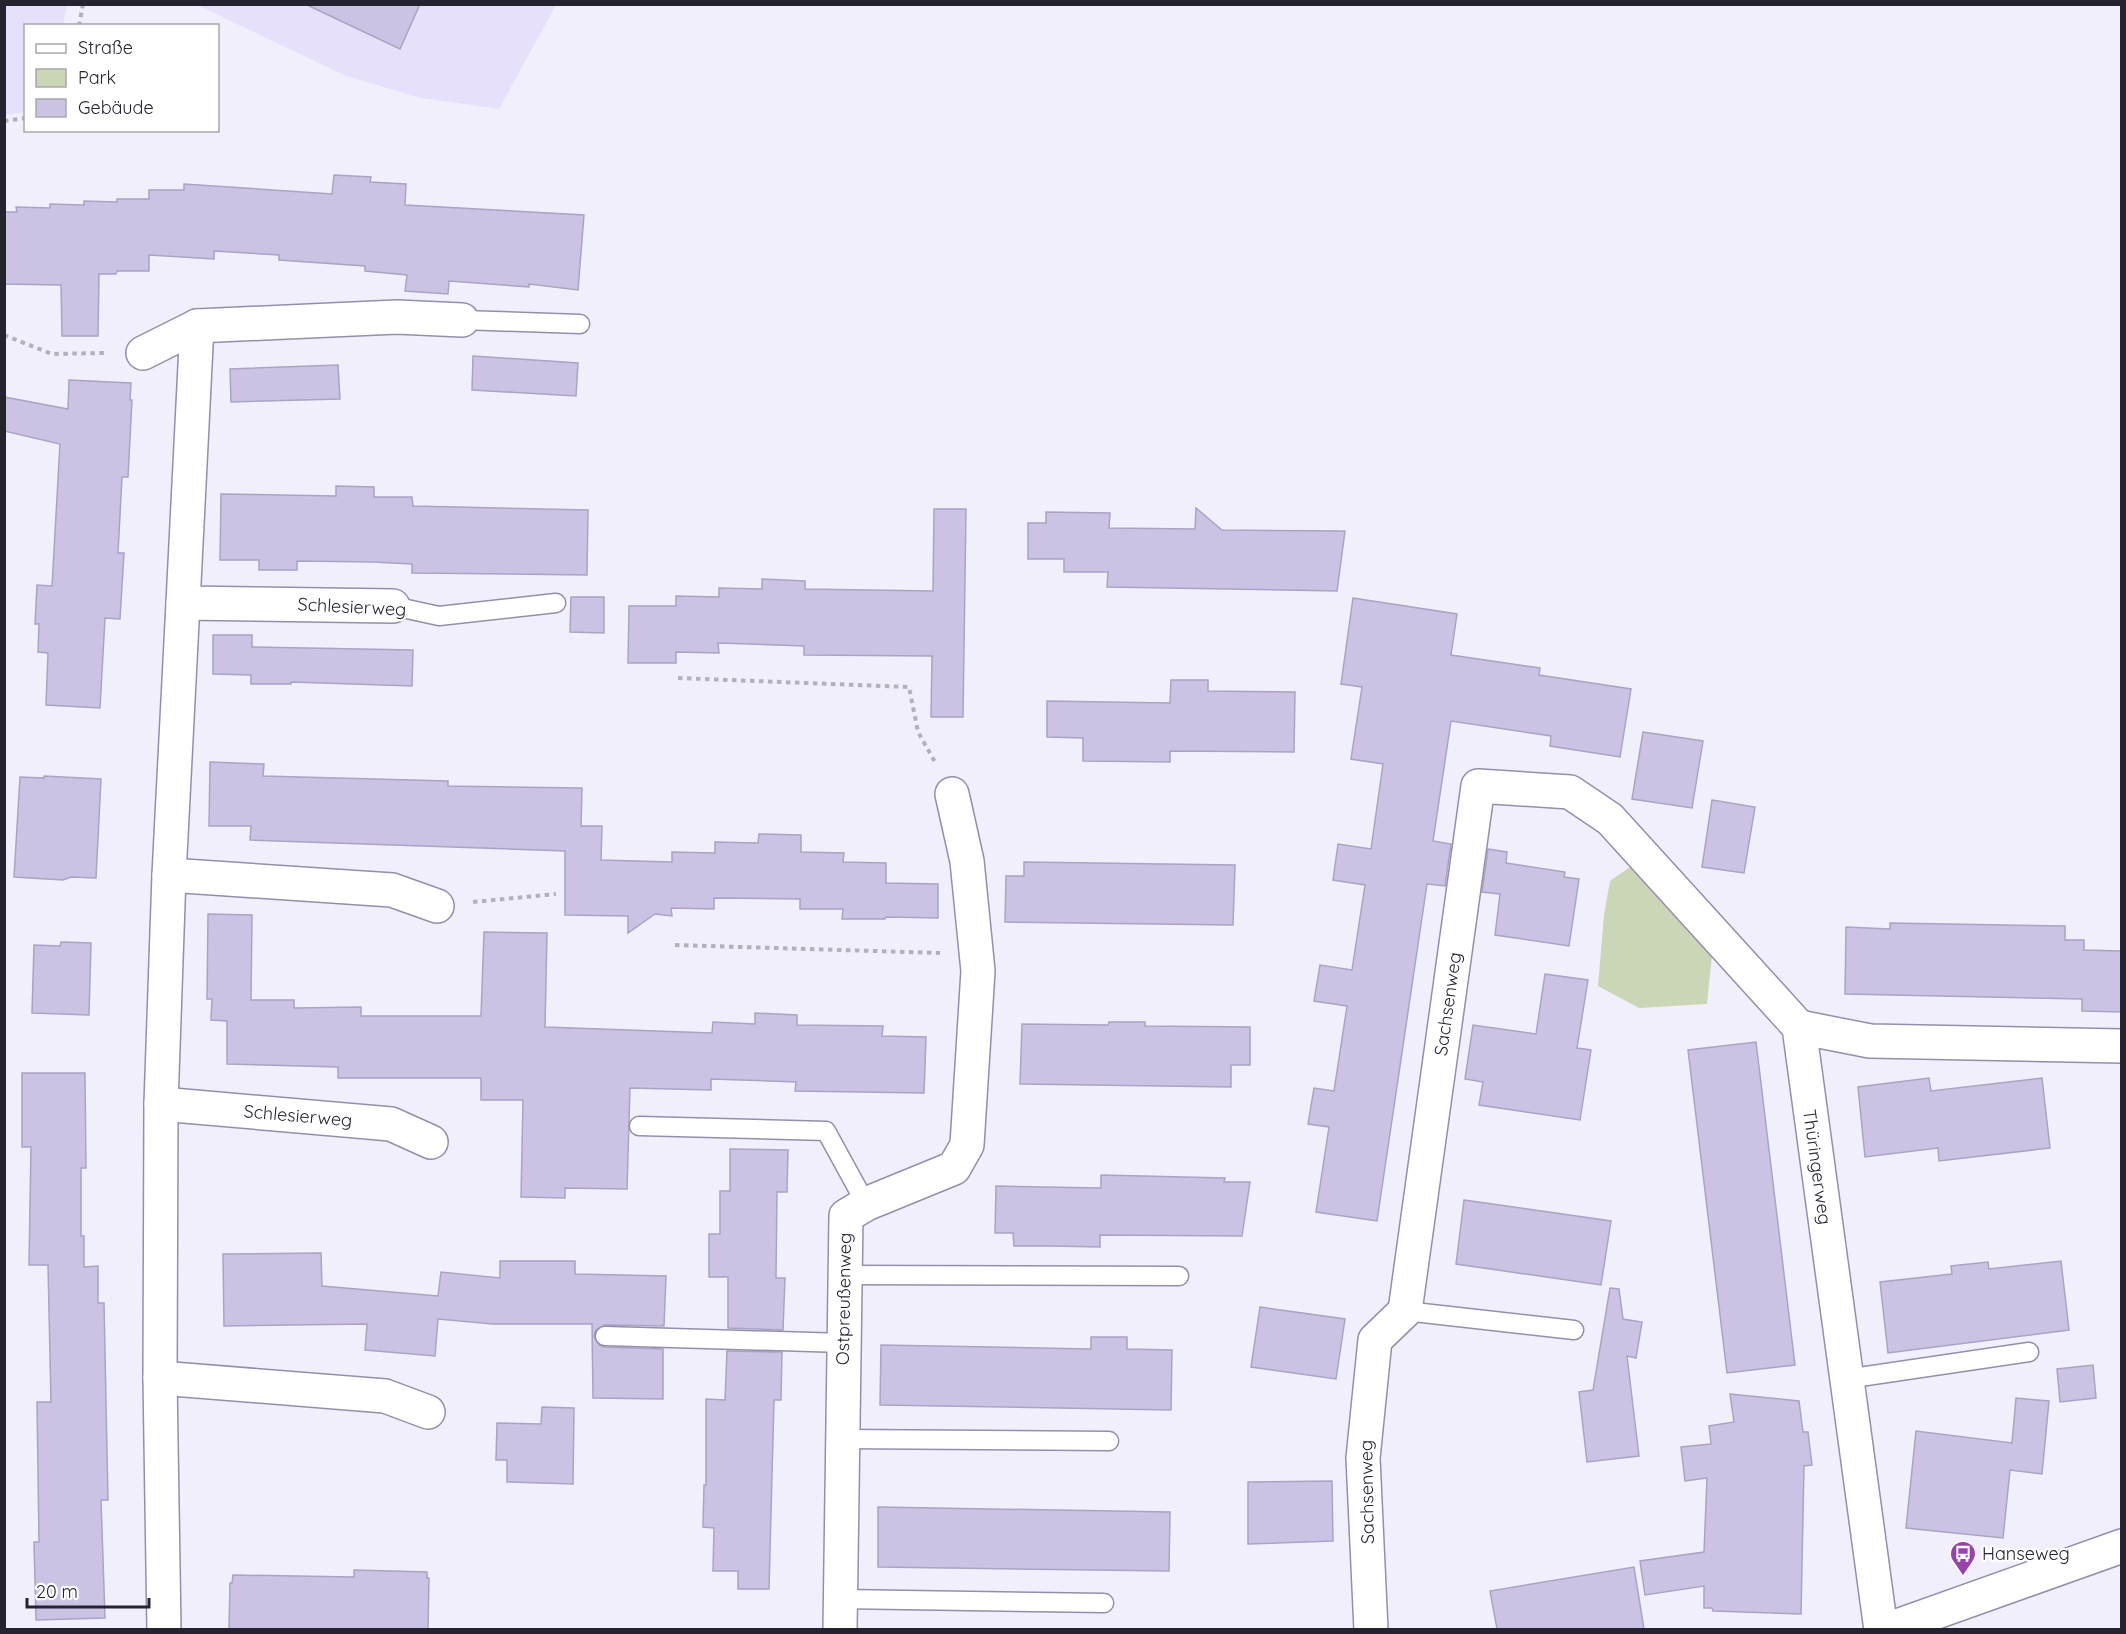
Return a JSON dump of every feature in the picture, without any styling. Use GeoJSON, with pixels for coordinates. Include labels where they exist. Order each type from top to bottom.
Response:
{"type":"FeatureCollection","features":[{"type":"Feature","properties":{"kind":"street"},"geometry":{"type":"LineString","coordinates":[[144,353],[197,326],[397,317],[462,320]]}},
{"type":"Feature","properties":{"kind":"street"},"geometry":{"type":"LineString","coordinates":[[164,1629],[160,1378],[161,1104],[169,875],[197,326]]}},
{"type":"Feature","properties":{"kind":"street","name":"Schlesierweg"},"geometry":{"type":"LineString","coordinates":[[183,603],[393,606]]}},
{"type":"Feature","properties":{"kind":"street","name":"Sachsenweg"},"geometry":{"type":"LineString","coordinates":[[1371,1629],[1363,1458],[1375,1340],[1405,1311],[1478,786],[1570,792],[1610,819],[1799,1027]]}},
{"type":"Feature","properties":{"kind":"street","name":"Ostpreußenweg"},"geometry":{"type":"LineString","coordinates":[[840,1614],[846,1216],[866,1204],[954,1168],[967,1145],[978,971],[967,861],[952,794]]}},
{"type":"Feature","properties":{"kind":"street"},"geometry":{"type":"LineString","coordinates":[[169,875],[392,890],[437,906]]}},
{"type":"Feature","properties":{"kind":"street"},"geometry":{"type":"LineString","coordinates":[[1799,1027],[1870,1041],[2121,1046]]}},
{"type":"Feature","properties":{"kind":"street","name":"Thüringerweg"},"geometry":{"type":"LineString","coordinates":[[1799,1027],[1845,1379],[1881,1629]]}},
{"type":"Feature","properties":{"kind":"street","name":"Schlesierweg"},"geometry":{"type":"LineString","coordinates":[[161,1104],[391,1124],[431,1143]]}},
{"type":"Feature","properties":{"kind":"street"},"geometry":{"type":"LineString","coordinates":[[160,1378],[385,1396],[428,1413]]}},
{"type":"Feature","properties":{"kind":"street"},"geometry":{"type":"LineString","coordinates":[[1886,1629],[2121,1546]]}},
{"type":"Feature","properties":{"kind":"lane"},"geometry":{"type":"LineString","coordinates":[[462,320],[580,324]]}},
{"type":"Feature","properties":{"kind":"lane","name":"Schlesierweg"},"geometry":{"type":"LineString","coordinates":[[393,606],[439,616],[556,603]]}},
{"type":"Feature","properties":{"kind":"lane"},"geometry":{"type":"LineString","coordinates":[[639,1126],[826,1131],[866,1204]]}},
{"type":"Feature","properties":{"kind":"lane"},"geometry":{"type":"LineString","coordinates":[[845,1275],[1179,1276]]}},
{"type":"Feature","properties":{"kind":"lane"},"geometry":{"type":"LineString","coordinates":[[1405,1311],[1574,1330]]}},
{"type":"Feature","properties":{"kind":"lane"},"geometry":{"type":"LineString","coordinates":[[604,1336],[844,1343]]}},
{"type":"Feature","properties":{"kind":"lane"},"geometry":{"type":"LineString","coordinates":[[1845,1379],[2029,1352]]}},
{"type":"Feature","properties":{"kind":"lane"},"geometry":{"type":"LineString","coordinates":[[843,1439],[1109,1441]]}},
{"type":"Feature","properties":{"kind":"lane"},"geometry":{"type":"LineString","coordinates":[[840,1614],[1104,1603]]}},
{"type":"Feature","properties":{"kind":"path"},"geometry":{"type":"LineString","coordinates":[[79,24],[83,4]]}},
{"type":"Feature","properties":{"kind":"path"},"geometry":{"type":"LineString","coordinates":[[4,121],[24,118]]}},
{"type":"Feature","properties":{"kind":"path"},"geometry":{"type":"LineString","coordinates":[[4,335],[52,354],[144,353]]}},
{"type":"Feature","properties":{"kind":"path"},"geometry":{"type":"LineString","coordinates":[[678,678],[909,687],[918,732],[952,794]]}},
{"type":"Feature","properties":{"kind":"path"},"geometry":{"type":"LineString","coordinates":[[437,906],[556,894]]}},
{"type":"Feature","properties":{"kind":"path"},"geometry":{"type":"LineString","coordinates":[[675,945],[977,954]]}},
{"type":"Feature","properties":{"kind":"shaded area"},"geometry":{"type":"Polygon","coordinates":[[[5,4],[67,5],[63,24],[24,24],[24,112],[5,115],[5,4]]]}},
{"type":"Feature","properties":{"kind":"shaded area"},"geometry":{"type":"Polygon","coordinates":[[[197,5],[556,5],[499,109],[421,98],[346,76],[197,5]]]}},
{"type":"Feature","properties":{"kind":"green space"},"geometry":{"type":"Polygon","coordinates":[[[1630,867],[1712,955],[1707,1004],[1639,1008],[1598,986],[1604,915],[1610,881],[1630,867]]]}},
{"type":"Feature","properties":{"kind":"building"},"geometry":{"type":"Polygon","coordinates":[[[305,4],[420,4],[400,49],[305,4]]]}},
{"type":"Feature","properties":{"kind":"building"},"geometry":{"type":"Polygon","coordinates":[[[334,175],[371,177],[370,182],[406,184],[405,205],[584,215],[578,290],[529,284],[529,287],[449,281],[448,294],[405,291],[407,275],[365,271],[365,266],[279,260],[279,255],[214,251],[214,259],[149,255],[149,271],[117,271],[116,274],[99,274],[98,336],[62,336],[61,285],[4,284],[4,212],[17,212],[16,207],[50,208],[50,204],[84,205],[84,201],[117,202],[117,199],[149,199],[149,190],[184,190],[184,184],[332,194],[334,175]]]}},
{"type":"Feature","properties":{"kind":"building"},"geometry":{"type":"Polygon","coordinates":[[[473,356],[578,363],[576,396],[472,390],[473,356]]]}},
{"type":"Feature","properties":{"kind":"building"},"geometry":{"type":"Polygon","coordinates":[[[338,365],[340,399],[231,402],[230,369],[338,365]]]}},
{"type":"Feature","properties":{"kind":"building"},"geometry":{"type":"Polygon","coordinates":[[[69,380],[131,383],[128,477],[122,477],[118,553],[124,553],[120,619],[105,618],[100,708],[46,705],[48,653],[38,652],[39,624],[35,624],[37,585],[52,586],[60,444],[4,431],[4,397],[68,409],[69,380]]]}},
{"type":"Feature","properties":{"kind":"building"},"geometry":{"type":"Polygon","coordinates":[[[336,486],[374,487],[374,497],[412,497],[413,506],[588,510],[587,575],[412,573],[412,564],[373,562],[297,561],[297,570],[259,570],[259,560],[220,560],[221,494],[336,496],[336,486]]]}},
{"type":"Feature","properties":{"kind":"building"},"geometry":{"type":"Polygon","coordinates":[[[1196,508],[1222,530],[1345,531],[1337,591],[1107,587],[1108,572],[1064,572],[1064,559],[1028,559],[1028,523],[1046,523],[1046,512],[1110,513],[1109,528],[1195,529],[1196,508]]]}},
{"type":"Feature","properties":{"kind":"building"},"geometry":{"type":"Polygon","coordinates":[[[934,509],[966,509],[963,717],[931,717],[932,656],[804,655],[804,646],[718,643],[719,653],[676,652],[676,663],[628,663],[629,606],[676,606],[676,596],[719,597],[719,588],[762,589],[762,579],[805,581],[805,589],[933,591],[934,509]]]}},
{"type":"Feature","properties":{"kind":"building"},"geometry":{"type":"Polygon","coordinates":[[[571,597],[604,597],[604,633],[570,632],[571,597]]]}},
{"type":"Feature","properties":{"kind":"building"},"geometry":{"type":"Polygon","coordinates":[[[1353,598],[1457,614],[1451,655],[1540,668],[1539,675],[1631,689],[1620,757],[1550,746],[1551,736],[1451,721],[1433,841],[1451,844],[1445,886],[1427,884],[1377,1221],[1316,1212],[1329,1127],[1308,1124],[1314,1088],[1334,1091],[1347,1006],[1314,1001],[1320,965],[1352,970],[1365,885],[1333,880],[1338,844],[1371,849],[1383,764],[1351,759],[1362,687],[1341,684],[1353,598]]]}},
{"type":"Feature","properties":{"kind":"building"},"geometry":{"type":"Polygon","coordinates":[[[213,635],[252,635],[252,647],[413,650],[412,686],[291,682],[291,684],[251,684],[251,675],[213,674],[213,635]]]}},
{"type":"Feature","properties":{"kind":"building"},"geometry":{"type":"Polygon","coordinates":[[[1171,680],[1208,680],[1208,691],[1295,692],[1294,752],[1170,751],[1170,762],[1083,761],[1083,738],[1047,737],[1047,701],[1170,703],[1171,680]]]}},
{"type":"Feature","properties":{"kind":"building"},"geometry":{"type":"Polygon","coordinates":[[[1643,732],[1703,741],[1692,808],[1632,799],[1643,732]]]}},
{"type":"Feature","properties":{"kind":"building"},"geometry":{"type":"Polygon","coordinates":[[[210,762],[264,764],[263,776],[448,781],[448,786],[582,788],[581,826],[602,826],[601,860],[672,862],[672,852],[715,853],[715,842],[758,843],[759,834],[801,835],[801,852],[844,853],[843,862],[886,863],[886,883],[938,884],[938,918],[842,919],[843,909],[800,909],[800,899],[714,898],[714,909],[671,908],[672,916],[655,914],[628,933],[628,916],[565,915],[565,851],[250,840],[251,826],[209,826],[210,762]]]}},
{"type":"Feature","properties":{"kind":"building"},"geometry":{"type":"Polygon","coordinates":[[[44,776],[101,779],[96,878],[71,877],[63,880],[14,877],[20,777],[44,778],[44,776]]]}},
{"type":"Feature","properties":{"kind":"building"},"geometry":{"type":"Polygon","coordinates":[[[1712,800],[1755,807],[1744,873],[1702,867],[1712,800]]]}},
{"type":"Feature","properties":{"kind":"building"},"geometry":{"type":"Polygon","coordinates":[[[1488,849],[1507,852],[1506,863],[1565,872],[1564,877],[1579,879],[1569,946],[1495,935],[1500,894],[1482,892],[1488,849]]]}},
{"type":"Feature","properties":{"kind":"building"},"geometry":{"type":"Polygon","coordinates":[[[1024,862],[1235,865],[1233,925],[1005,922],[1006,876],[1024,876],[1024,862]]]}},
{"type":"Feature","properties":{"kind":"building"},"geometry":{"type":"Polygon","coordinates":[[[208,914],[252,915],[251,1000],[294,1000],[294,1008],[361,1007],[361,1016],[481,1016],[484,932],[547,933],[545,1027],[712,1033],[713,1022],[755,1024],[755,1013],[797,1015],[797,1025],[883,1026],[882,1036],[926,1037],[924,1093],[795,1091],[796,1082],[711,1079],[711,1090],[630,1088],[627,1189],[565,1188],[565,1198],[521,1197],[523,1100],[481,1100],[481,1078],[338,1078],[338,1067],[227,1064],[227,1021],[211,1020],[212,999],[207,999],[208,914]]]}},
{"type":"Feature","properties":{"kind":"building"},"geometry":{"type":"Polygon","coordinates":[[[1890,923],[2065,926],[2065,940],[2084,940],[2084,950],[2121,951],[2121,1012],[2082,1011],[2082,999],[1845,994],[1846,927],[1890,929],[1890,923]]]}},
{"type":"Feature","properties":{"kind":"building"},"geometry":{"type":"Polygon","coordinates":[[[61,942],[91,943],[89,1015],[32,1013],[34,945],[60,946],[61,942]]]}},
{"type":"Feature","properties":{"kind":"building"},"geometry":{"type":"Polygon","coordinates":[[[1545,974],[1588,980],[1577,1048],[1591,1050],[1580,1120],[1479,1105],[1483,1082],[1465,1079],[1473,1025],[1536,1034],[1545,974]]]}},
{"type":"Feature","properties":{"kind":"building"},"geometry":{"type":"Polygon","coordinates":[[[1109,1022],[1145,1022],[1145,1026],[1250,1027],[1250,1065],[1231,1065],[1231,1087],[1020,1084],[1022,1024],[1108,1025],[1109,1022]]]}},
{"type":"Feature","properties":{"kind":"building"},"geometry":{"type":"Polygon","coordinates":[[[1756,1042],[1795,1365],[1727,1373],[1688,1050],[1756,1042]]]}},
{"type":"Feature","properties":{"kind":"building"},"geometry":{"type":"Polygon","coordinates":[[[22,1073],[85,1073],[86,1168],[81,1168],[81,1236],[84,1236],[84,1267],[98,1266],[98,1303],[104,1303],[108,1500],[101,1500],[105,1618],[36,1620],[34,1542],[39,1542],[37,1402],[51,1402],[48,1265],[29,1265],[31,1147],[22,1147],[22,1073]]]}},
{"type":"Feature","properties":{"kind":"building"},"geometry":{"type":"Polygon","coordinates":[[[1929,1078],[1931,1091],[2042,1078],[2050,1148],[1939,1161],[1938,1148],[1865,1157],[1858,1087],[1929,1078]]]}},
{"type":"Feature","properties":{"kind":"building"},"geometry":{"type":"Polygon","coordinates":[[[730,1149],[788,1150],[787,1192],[777,1192],[776,1278],[785,1278],[783,1330],[728,1328],[728,1277],[709,1277],[709,1234],[720,1234],[720,1191],[730,1191],[730,1149]]]}},
{"type":"Feature","properties":{"kind":"building"},"geometry":{"type":"Polygon","coordinates":[[[1101,1175],[1225,1178],[1224,1182],[1250,1182],[1242,1236],[1100,1235],[1100,1247],[1014,1246],[1013,1233],[995,1233],[996,1186],[1101,1188],[1101,1175]]]}},
{"type":"Feature","properties":{"kind":"building"},"geometry":{"type":"Polygon","coordinates":[[[1464,1200],[1611,1221],[1601,1285],[1456,1264],[1464,1200]]]}},
{"type":"Feature","properties":{"kind":"building"},"geometry":{"type":"Polygon","coordinates":[[[321,1253],[322,1286],[438,1296],[441,1272],[500,1278],[500,1261],[575,1261],[575,1274],[666,1276],[664,1326],[605,1325],[596,1330],[594,1336],[599,1345],[604,1347],[663,1349],[663,1399],[593,1398],[592,1324],[493,1324],[438,1319],[435,1356],[365,1350],[367,1324],[224,1326],[223,1254],[321,1253]]]}},
{"type":"Feature","properties":{"kind":"building"},"geometry":{"type":"Polygon","coordinates":[[[2061,1261],[2069,1330],[1888,1353],[1880,1282],[1952,1274],[1951,1266],[1988,1262],[1989,1269],[2061,1261]]]}},
{"type":"Feature","properties":{"kind":"building"},"geometry":{"type":"Polygon","coordinates":[[[1610,1288],[1619,1289],[1623,1319],[1642,1322],[1636,1358],[1627,1356],[1639,1456],[1587,1462],[1579,1392],[1593,1390],[1610,1288]]]}},
{"type":"Feature","properties":{"kind":"building"},"geometry":{"type":"Polygon","coordinates":[[[1260,1307],[1345,1319],[1336,1379],[1251,1367],[1260,1307]]]}},
{"type":"Feature","properties":{"kind":"building"},"geometry":{"type":"Polygon","coordinates":[[[1091,1337],[1127,1337],[1127,1349],[1172,1350],[1171,1410],[880,1405],[881,1345],[1091,1349],[1091,1337]]]}},
{"type":"Feature","properties":{"kind":"building"},"geometry":{"type":"Polygon","coordinates":[[[727,1351],[782,1352],[781,1400],[774,1400],[769,1589],[738,1589],[738,1571],[713,1571],[714,1528],[703,1527],[704,1485],[706,1485],[706,1399],[725,1400],[727,1351]]]}},
{"type":"Feature","properties":{"kind":"building"},"geometry":{"type":"Polygon","coordinates":[[[2093,1365],[2096,1398],[2060,1402],[2057,1369],[2093,1365]]]}},
{"type":"Feature","properties":{"kind":"building"},"geometry":{"type":"Polygon","coordinates":[[[1730,1394],[1799,1401],[1803,1432],[1808,1432],[1812,1465],[1804,1466],[1801,1614],[1713,1611],[1712,1608],[1704,1608],[1704,1586],[1645,1595],[1640,1561],[1704,1552],[1707,1478],[1685,1481],[1681,1447],[1711,1444],[1709,1426],[1734,1422],[1730,1394]]]}},
{"type":"Feature","properties":{"kind":"building"},"geometry":{"type":"Polygon","coordinates":[[[2016,1398],[2049,1401],[2042,1474],[2010,1470],[2003,1538],[1906,1528],[1916,1431],[2012,1443],[2016,1398]]]}},
{"type":"Feature","properties":{"kind":"building"},"geometry":{"type":"Polygon","coordinates":[[[542,1407],[574,1408],[573,1484],[507,1482],[507,1460],[496,1460],[497,1423],[541,1424],[542,1407]]]}},
{"type":"Feature","properties":{"kind":"building"},"geometry":{"type":"Polygon","coordinates":[[[1332,1481],[1333,1541],[1248,1544],[1248,1482],[1332,1481]]]}},
{"type":"Feature","properties":{"kind":"building"},"geometry":{"type":"Polygon","coordinates":[[[878,1507],[1170,1512],[1169,1571],[878,1567],[878,1507]]]}},
{"type":"Feature","properties":{"kind":"building"},"geometry":{"type":"Polygon","coordinates":[[[1634,1567],[1644,1629],[1497,1629],[1490,1591],[1634,1567]]]}},
{"type":"Feature","properties":{"kind":"building"},"geometry":{"type":"Polygon","coordinates":[[[354,1570],[427,1572],[427,1578],[429,1578],[428,1629],[229,1629],[230,1583],[232,1583],[233,1575],[354,1577],[354,1570]]]}},
{"type":"Feature","properties":{"kind":"place","name":"Hanseweg"},"geometry":{"type":"Point","coordinates":[1963,1577]}}]}
